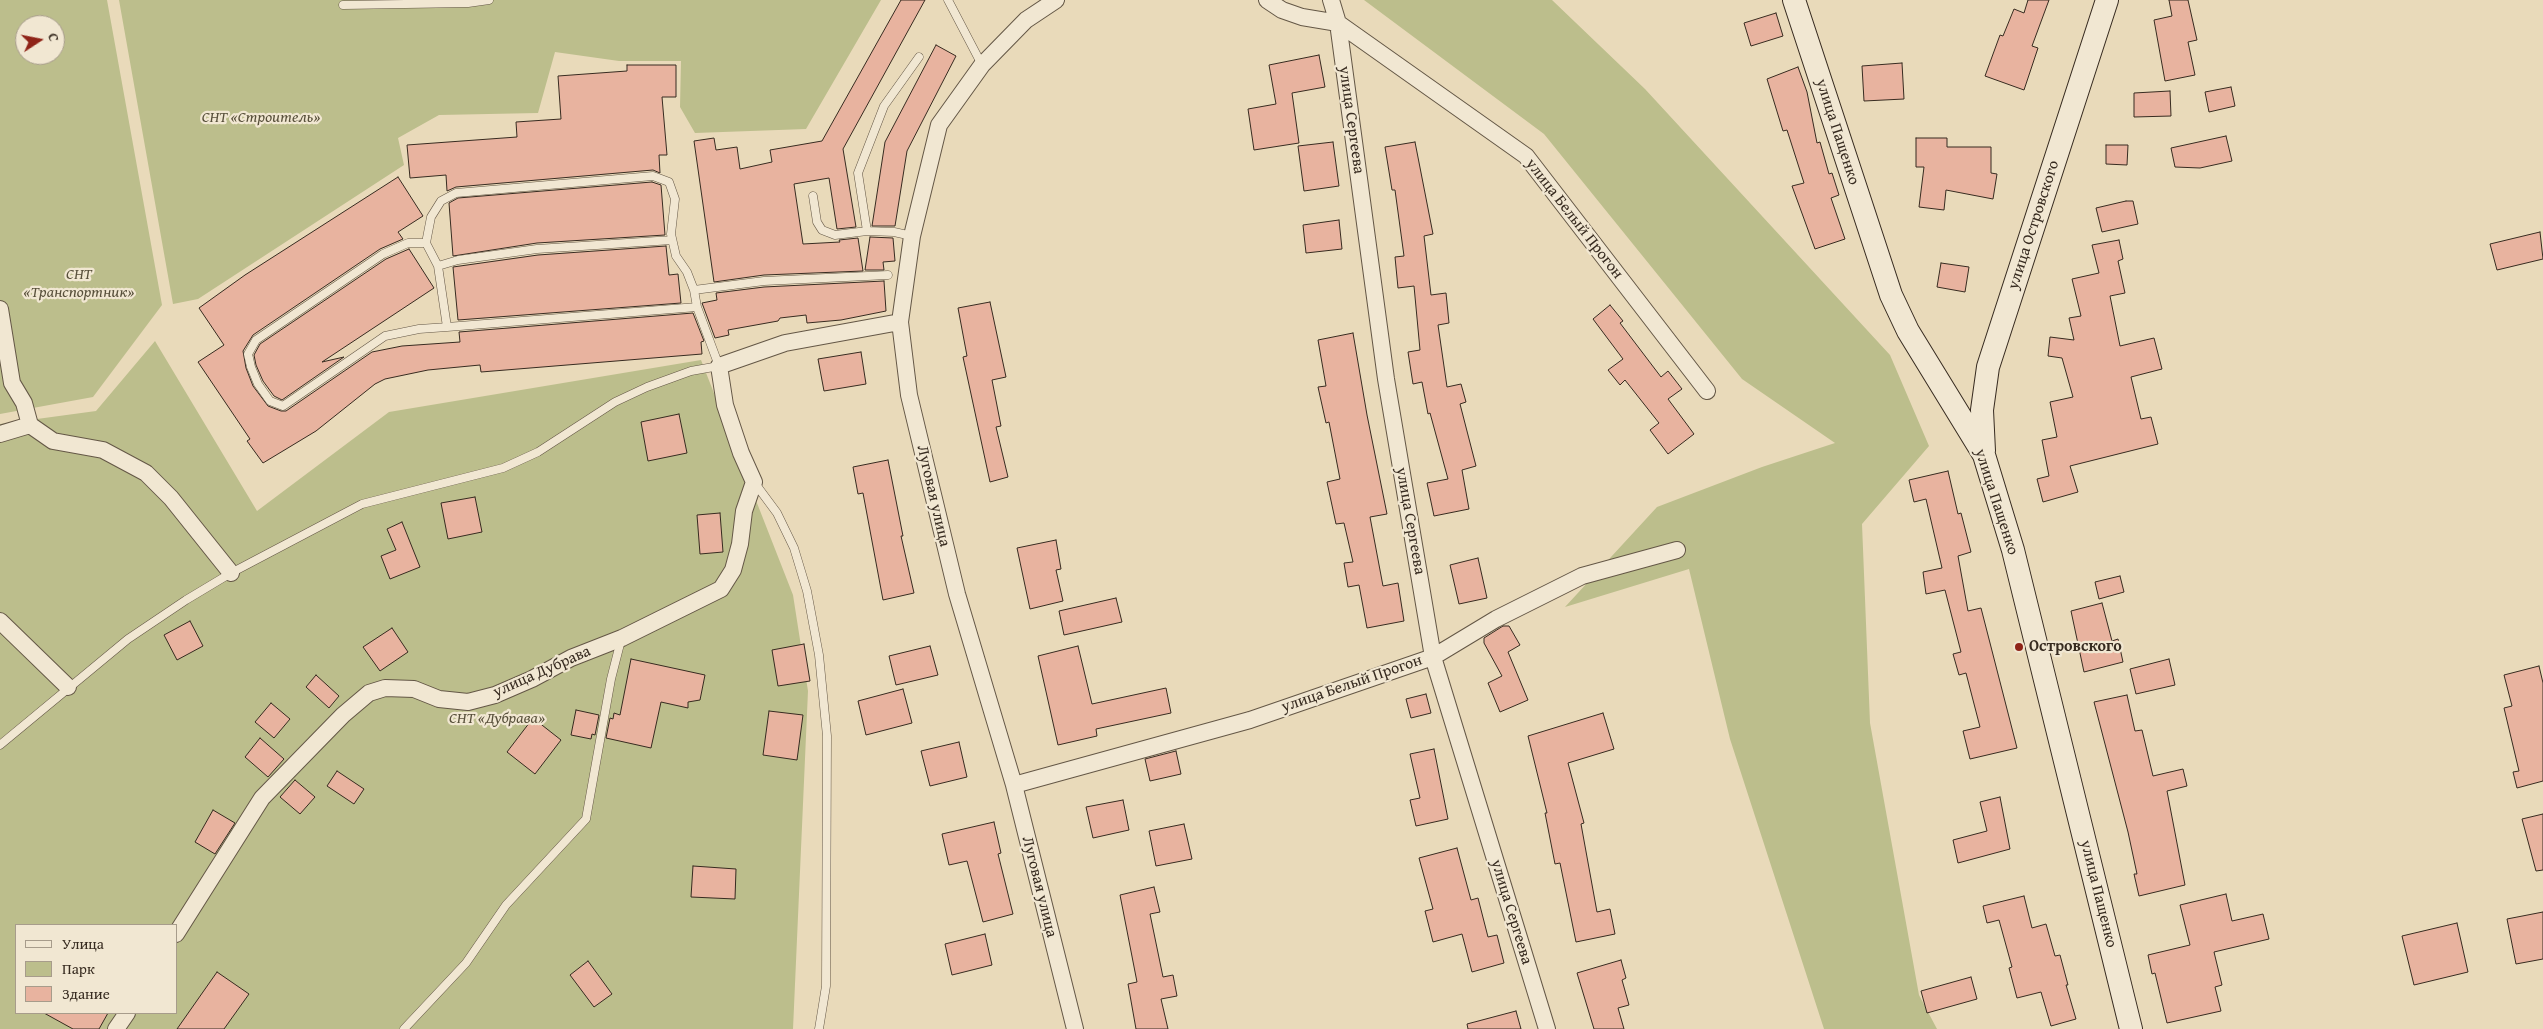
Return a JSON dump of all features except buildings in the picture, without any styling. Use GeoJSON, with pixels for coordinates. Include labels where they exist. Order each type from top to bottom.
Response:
{"type":"FeatureCollection","features":[{"type":"Feature","properties":{"kind":"street","name":"Луговая улица"},"geometry":{"type":"LineString","coordinates":[[1056,0],[1026,20],[982,65],[939,125],[912,236],[900,322],[909,395],[957,594],[1014,785],[1075,1029]]}},
{"type":"Feature","properties":{"kind":"street"},"geometry":{"type":"LineString","coordinates":[[1267,0],[1282,10],[1302,17],[1338,24]]}},
{"type":"Feature","properties":{"kind":"street","name":"улица Сергеева"},"geometry":{"type":"LineString","coordinates":[[1331,0],[1338,24],[1386,379],[1433,657],[1547,1029]]}},
{"type":"Feature","properties":{"kind":"street","name":"улица Пащенко"},"geometry":{"type":"LineString","coordinates":[[1794,0],[1891,295],[1908,332],[1984,454],[2013,550],[2131,1029]]}},
{"type":"Feature","properties":{"kind":"street","name":"улица Островского"},"geometry":{"type":"LineString","coordinates":[[1984,454],[1982,410],[1988,367],[2107,0]]}},
{"type":"Feature","properties":{"kind":"street","name":"улица Белый Прогон"},"geometry":{"type":"LineString","coordinates":[[1338,24],[1526,156],[1707,392]]}},
{"type":"Feature","properties":{"kind":"street"},"geometry":{"type":"LineString","coordinates":[[0,309],[12,383],[24,404],[30,426],[53,441],[103,450],[146,473],[171,498],[231,573]]}},
{"type":"Feature","properties":{"kind":"street"},"geometry":{"type":"LineString","coordinates":[[754,482],[741,453],[725,405],[719,366],[785,344],[900,322]]}},
{"type":"Feature","properties":{"kind":"street"},"geometry":{"type":"LineString","coordinates":[[0,434],[30,426]]}},
{"type":"Feature","properties":{"kind":"street","name":"улица Дубрава"},"geometry":{"type":"LineString","coordinates":[[178,931],[262,798],[343,715],[369,693],[385,688],[414,689],[439,699],[468,702],[495,695],[532,679],[571,658],[622,638],[721,589],[733,570],[740,544],[744,511],[754,482]]}},
{"type":"Feature","properties":{"kind":"street","name":"улица Белый Прогон"},"geometry":{"type":"LineString","coordinates":[[1014,785],[1250,720],[1433,657],[1496,619],[1582,576],[1677,550]]}},
{"type":"Feature","properties":{"kind":"street"},"geometry":{"type":"LineString","coordinates":[[0,621],[68,687]]}},
{"type":"Feature","properties":{"kind":"street"},"geometry":{"type":"LineString","coordinates":[[116,1029],[126,1014]]}},
{"type":"Feature","properties":{"kind":"lane"},"geometry":{"type":"LineString","coordinates":[[343,5],[468,3],[489,0]]}},
{"type":"Feature","properties":{"kind":"lane"},"geometry":{"type":"LineString","coordinates":[[948,0],[982,65]]}},
{"type":"Feature","properties":{"kind":"lane"},"geometry":{"type":"LineString","coordinates":[[867,231],[858,173],[884,106],[919,57]]}},
{"type":"Feature","properties":{"kind":"lane"},"geometry":{"type":"LineString","coordinates":[[0,745],[128,639],[186,600],[231,573],[362,504],[503,468],[538,452],[614,402],[683,374],[719,366],[697,307],[694,290],[687,272],[676,256],[672,240],[675,199],[669,182],[654,176],[456,193],[441,201],[431,217],[426,243],[438,266],[447,327]]}},
{"type":"Feature","properties":{"kind":"lane"},"geometry":{"type":"LineString","coordinates":[[814,196],[817,222],[822,230],[835,234],[867,231],[894,232],[912,236]]}},
{"type":"Feature","properties":{"kind":"lane"},"geometry":{"type":"LineString","coordinates":[[438,266],[458,260],[536,249],[672,240]]}},
{"type":"Feature","properties":{"kind":"lane"},"geometry":{"type":"LineString","coordinates":[[426,243],[408,243],[383,254],[256,340],[248,354],[258,384],[270,401],[283,406],[385,336],[419,329],[697,307]]}},
{"type":"Feature","properties":{"kind":"lane"},"geometry":{"type":"LineString","coordinates":[[694,290],[764,281],[888,275]]}},
{"type":"Feature","properties":{"kind":"lane"},"geometry":{"type":"LineString","coordinates":[[754,482],[777,513],[794,548],[807,591],[819,655],[827,736],[826,986],[819,1029]]}},
{"type":"Feature","properties":{"kind":"lane"},"geometry":{"type":"LineString","coordinates":[[404,1029],[466,963],[506,905],[586,819],[611,679],[622,638]]}},
{"type":"Feature","properties":{"kind":"green space","name":"СНТ «Транспортник»"},"geometry":{"type":"Polygon","coordinates":[[[0,0],[107,0],[162,305],[93,397],[0,414],[0,0]]]}},
{"type":"Feature","properties":{"kind":"green space","name":"СНТ «Строитель»"},"geometry":{"type":"Polygon","coordinates":[[[119,0],[881,0],[806,129],[695,133],[680,107],[681,61],[619,61],[555,52],[538,113],[439,115],[398,138],[404,165],[198,299],[173,304],[119,0]]]}},
{"type":"Feature","properties":{"kind":"green space"},"geometry":{"type":"Polygon","coordinates":[[[1364,0],[1552,0],[1645,89],[1890,355],[1929,446],[1862,524],[1870,723],[1919,995],[1937,1029],[1824,1029],[1730,739],[1689,569],[1565,607],[1657,507],[1762,467],[1835,443],[1742,379],[1544,134],[1364,0]]]}},
{"type":"Feature","properties":{"kind":"green space","name":"СНТ «Дубрава»"},"geometry":{"type":"Polygon","coordinates":[[[155,341],[257,511],[389,412],[701,360],[793,595],[808,691],[793,1029],[0,1029],[0,424],[96,411],[155,341]]]}},
{"type":"Feature","properties":{"kind":"place","name":"Островского"},"geometry":{"type":"Point","coordinates":[2019,647]}}]}
